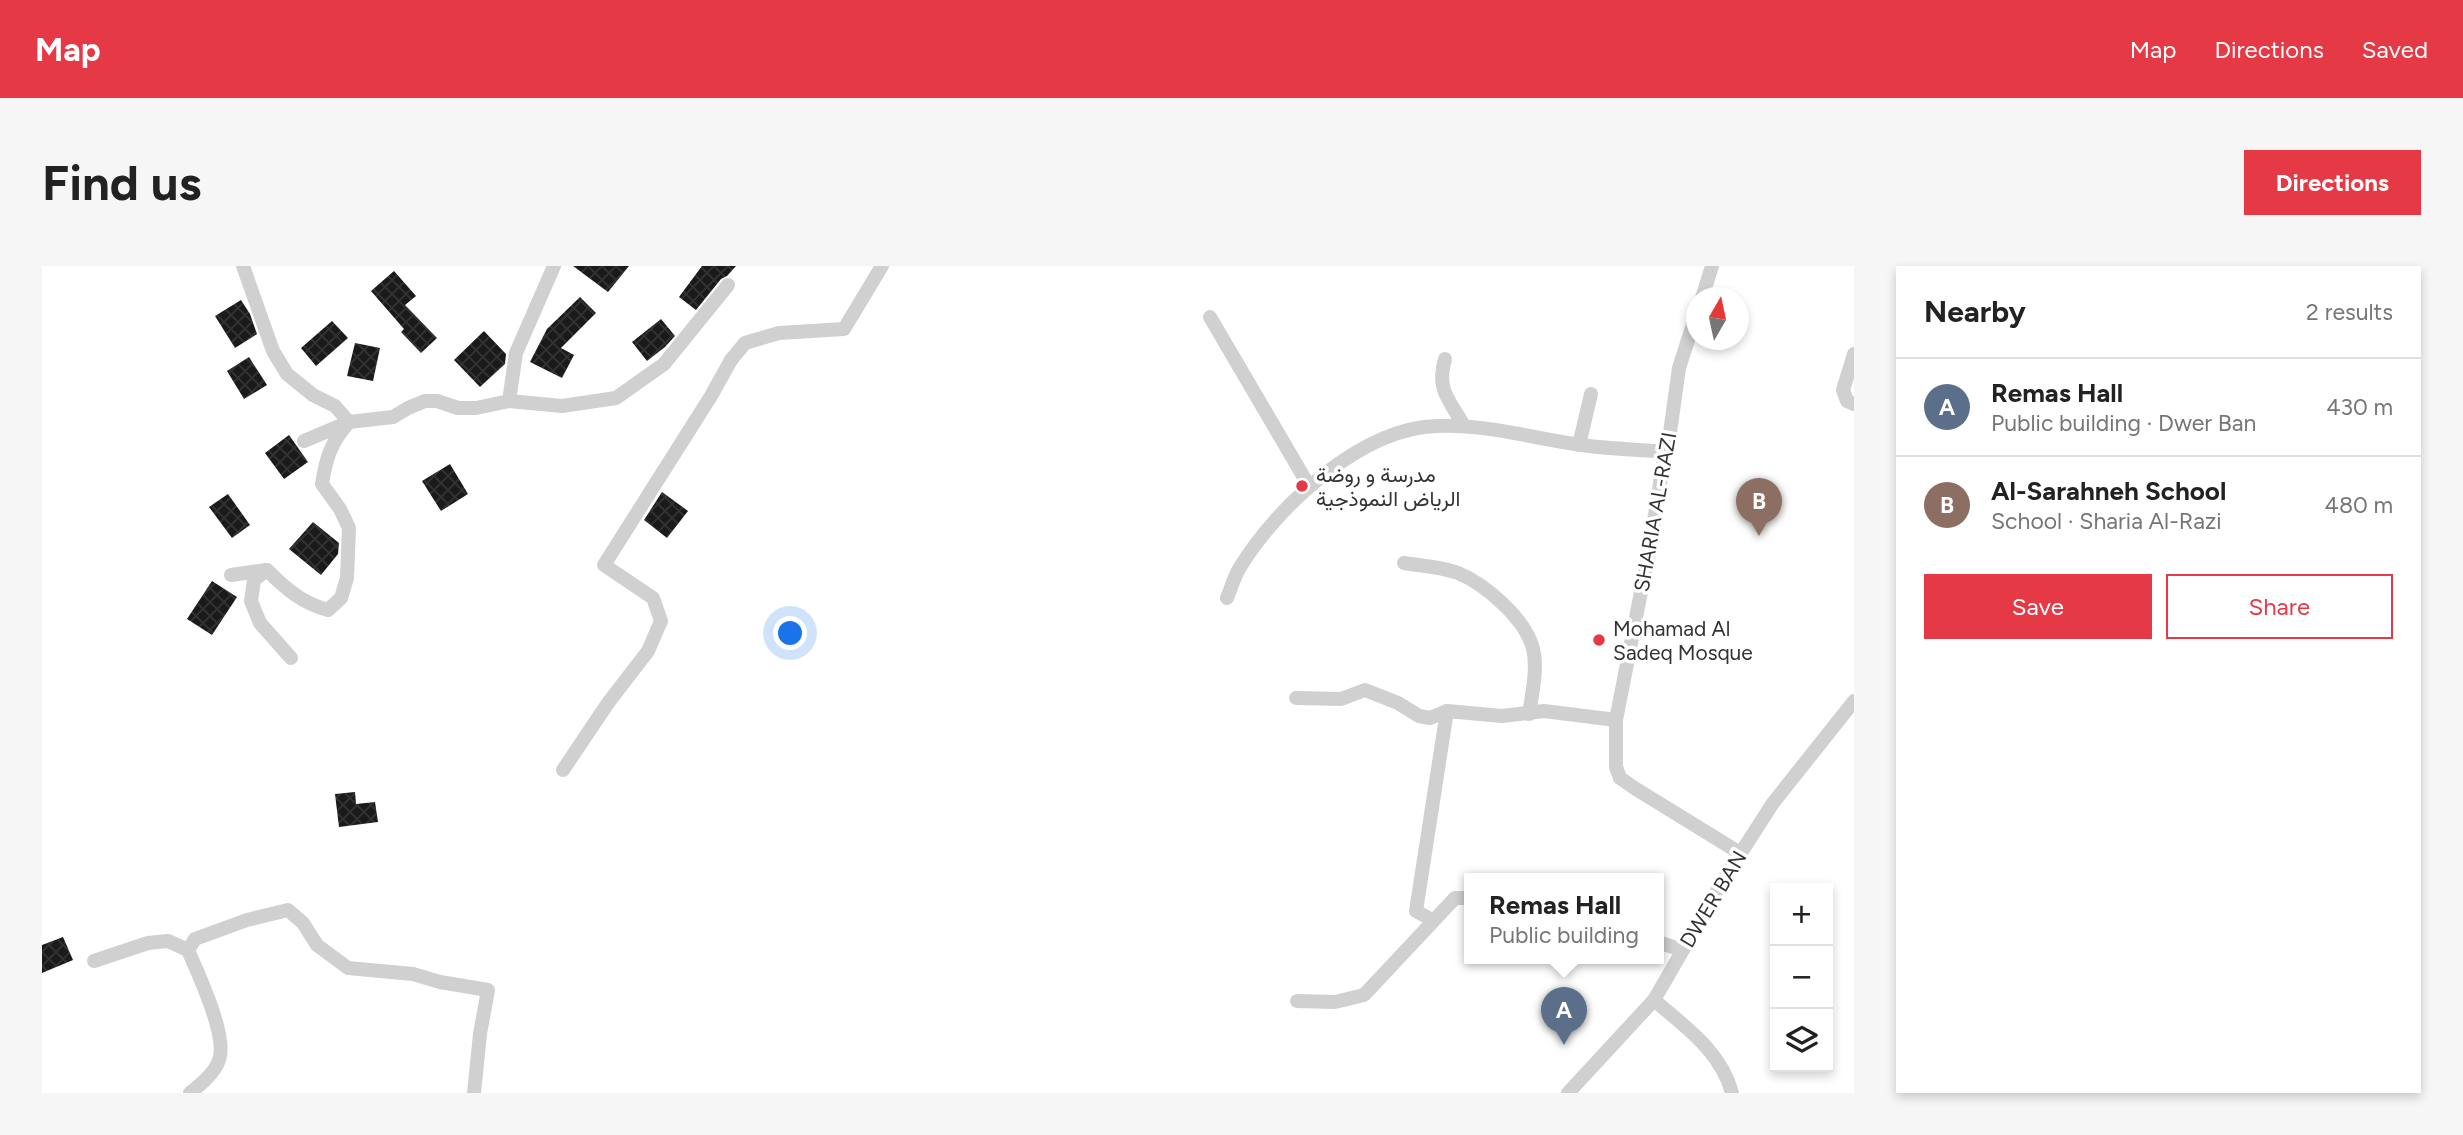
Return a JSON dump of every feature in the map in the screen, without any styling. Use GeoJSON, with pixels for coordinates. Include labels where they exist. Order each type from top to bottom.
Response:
{"type":"FeatureCollection","features":[{"type":"Feature","properties":{"kind":"street"},"geometry":{"type":"LineString","coordinates":[[243,266],[273,351],[287,374],[313,395],[335,406],[349,422]]}},
{"type":"Feature","properties":{"kind":"street"},"geometry":{"type":"LineString","coordinates":[[509,401],[516,353],[554,266]]}},
{"type":"Feature","properties":{"kind":"street"},"geometry":{"type":"LineString","coordinates":[[563,770],[608,703],[648,651],[661,621],[653,598],[604,565],[731,360],[745,343],[779,333],[844,329],[883,266]]}},
{"type":"Feature","properties":{"kind":"street"},"geometry":{"type":"LineString","coordinates":[[1705,287],[1712,266]]}},
{"type":"Feature","properties":{"kind":"street"},"geometry":{"type":"LineString","coordinates":[[304,441],[349,422],[393,417],[425,401],[437,401],[458,408],[476,408],[509,401],[562,406],[616,398],[664,364],[727,285]]}},
{"type":"Feature","properties":{"kind":"street"},"geometry":{"type":"LineString","coordinates":[[1210,317],[1308,486]]}},
{"type":"Feature","properties":{"kind":"street","name":"SHARIA AL-RAZI"},"geometry":{"type":"LineString","coordinates":[[1686,346],[1679,368],[1668,447],[1616,720],[1616,767],[1620,778],[1740,853]]}},
{"type":"Feature","properties":{"kind":"street"},"geometry":{"type":"LineString","coordinates":[[1854,354],[1843,390],[1847,401],[1854,404]]}},
{"type":"Feature","properties":{"kind":"street"},"geometry":{"type":"LineString","coordinates":[[1445,359],[1440,377],[1444,391],[1464,426]]}},
{"type":"Feature","properties":{"kind":"street"},"geometry":{"type":"LineString","coordinates":[[1579,445],[1591,394]]}},
{"type":"Feature","properties":{"kind":"street"},"geometry":{"type":"LineString","coordinates":[[267,570],[285,589],[308,605],[328,610],[341,598],[348,578],[349,528],[340,509],[322,484],[334,438],[349,422]]}},
{"type":"Feature","properties":{"kind":"street"},"geometry":{"type":"LineString","coordinates":[[1227,598],[1238,570],[1275,522],[1308,486],[1348,457],[1394,435],[1433,426],[1464,426],[1579,445],[1665,452]]}},
{"type":"Feature","properties":{"kind":"street"},"geometry":{"type":"LineString","coordinates":[[1404,563],[1458,573],[1500,599],[1521,625],[1533,648],[1534,676],[1530,714]]}},
{"type":"Feature","properties":{"kind":"street"},"geometry":{"type":"LineString","coordinates":[[231,575],[267,570]]}},
{"type":"Feature","properties":{"kind":"street"},"geometry":{"type":"LineString","coordinates":[[267,570],[254,580],[251,601],[260,623],[291,658]]}},
{"type":"Feature","properties":{"kind":"street"},"geometry":{"type":"LineString","coordinates":[[1296,698],[1341,699],[1365,690],[1398,703],[1419,716],[1430,718],[1447,711],[1502,716],[1544,711],[1616,720]]}},
{"type":"Feature","properties":{"kind":"street","name":"DWER BAN"},"geometry":{"type":"LineString","coordinates":[[1568,1093],[1654,999],[1740,853],[1773,803],[1854,701]]}},
{"type":"Feature","properties":{"kind":"street"},"geometry":{"type":"LineString","coordinates":[[1432,920],[1416,911],[1447,711]]}},
{"type":"Feature","properties":{"kind":"street"},"geometry":{"type":"LineString","coordinates":[[1297,1001],[1335,1002],[1364,995],[1432,920],[1455,898],[1464,898]]}},
{"type":"Feature","properties":{"kind":"street"},"geometry":{"type":"LineString","coordinates":[[188,950],[195,939],[247,920],[288,909],[303,923],[317,946],[348,968],[413,974],[440,982],[488,990],[474,1093]]}},
{"type":"Feature","properties":{"kind":"street"},"geometry":{"type":"LineString","coordinates":[[94,961],[148,943],[168,941],[188,950],[208,997],[220,1038],[219,1060],[202,1084],[190,1093]]}},
{"type":"Feature","properties":{"kind":"street"},"geometry":{"type":"LineString","coordinates":[[1664,944],[1682,950]]}},
{"type":"Feature","properties":{"kind":"street"},"geometry":{"type":"LineString","coordinates":[[1654,999],[1712,1051],[1727,1074],[1732,1093]]}},
{"type":"Feature","properties":{"kind":"building"},"geometry":{"type":"Polygon","coordinates":[[[573,266],[629,266],[608,292],[573,266]]]}},
{"type":"Feature","properties":{"kind":"building"},"geometry":{"type":"Polygon","coordinates":[[[702,266],[736,266],[721,279],[696,310],[679,297],[702,266]]]}},
{"type":"Feature","properties":{"kind":"building"},"geometry":{"type":"Polygon","coordinates":[[[394,271],[416,296],[405,305],[437,338],[421,353],[401,332],[404,329],[371,291],[394,271]]]}},
{"type":"Feature","properties":{"kind":"building"},"geometry":{"type":"Polygon","coordinates":[[[580,297],[596,313],[561,348],[574,355],[562,378],[530,362],[547,329],[580,297]]]}},
{"type":"Feature","properties":{"kind":"building"},"geometry":{"type":"Polygon","coordinates":[[[241,300],[250,314],[257,334],[235,348],[215,316],[241,300]]]}},
{"type":"Feature","properties":{"kind":"building"},"geometry":{"type":"Polygon","coordinates":[[[661,319],[675,336],[647,361],[632,342],[661,319]]]}},
{"type":"Feature","properties":{"kind":"building"},"geometry":{"type":"Polygon","coordinates":[[[332,321],[348,338],[316,366],[301,348],[332,321]]]}},
{"type":"Feature","properties":{"kind":"building"},"geometry":{"type":"Polygon","coordinates":[[[484,331],[506,354],[505,364],[480,387],[454,360],[484,331]]]}},
{"type":"Feature","properties":{"kind":"building"},"geometry":{"type":"Polygon","coordinates":[[[355,343],[380,348],[373,381],[347,376],[355,343]]]}},
{"type":"Feature","properties":{"kind":"building"},"geometry":{"type":"Polygon","coordinates":[[[249,357],[267,385],[244,399],[227,371],[249,357]]]}},
{"type":"Feature","properties":{"kind":"building"},"geometry":{"type":"Polygon","coordinates":[[[289,435],[308,462],[284,479],[265,453],[289,435]]]}},
{"type":"Feature","properties":{"kind":"building"},"geometry":{"type":"Polygon","coordinates":[[[450,464],[468,494],[441,511],[422,481],[450,464]]]}},
{"type":"Feature","properties":{"kind":"building"},"geometry":{"type":"Polygon","coordinates":[[[662,492],[688,511],[667,538],[644,520],[662,492]]]}},
{"type":"Feature","properties":{"kind":"building"},"geometry":{"type":"Polygon","coordinates":[[[228,494],[250,525],[232,538],[209,507],[228,494]]]}},
{"type":"Feature","properties":{"kind":"building"},"geometry":{"type":"Polygon","coordinates":[[[313,522],[339,543],[338,554],[321,575],[289,549],[313,522]]]}},
{"type":"Feature","properties":{"kind":"building"},"geometry":{"type":"Polygon","coordinates":[[[212,581],[237,597],[212,635],[187,619],[212,581]]]}},
{"type":"Feature","properties":{"kind":"building"},"geometry":{"type":"Polygon","coordinates":[[[355,792],[356,804],[375,802],[378,822],[339,827],[335,794],[355,792]]]}},
{"type":"Feature","properties":{"kind":"building"},"geometry":{"type":"Polygon","coordinates":[[[63,937],[73,960],[42,973],[42,945],[63,937]]]}},
{"type":"Feature","properties":{"kind":"place","name":"مدرسة و روضة الرياض النموذجية"},"geometry":{"type":"Point","coordinates":[1302,486]}},
{"type":"Feature","properties":{"kind":"place","name":"Al-Sarahneh School"},"geometry":{"type":"Point","coordinates":[1759,536]}},
{"type":"Feature","properties":{"kind":"place","name":"Mohamad Al Sadeq Mosque"},"geometry":{"type":"Point","coordinates":[1599,640]}},
{"type":"Feature","properties":{"kind":"place","name":"Remas Hall"},"geometry":{"type":"Point","coordinates":[1564,1045]}}]}
